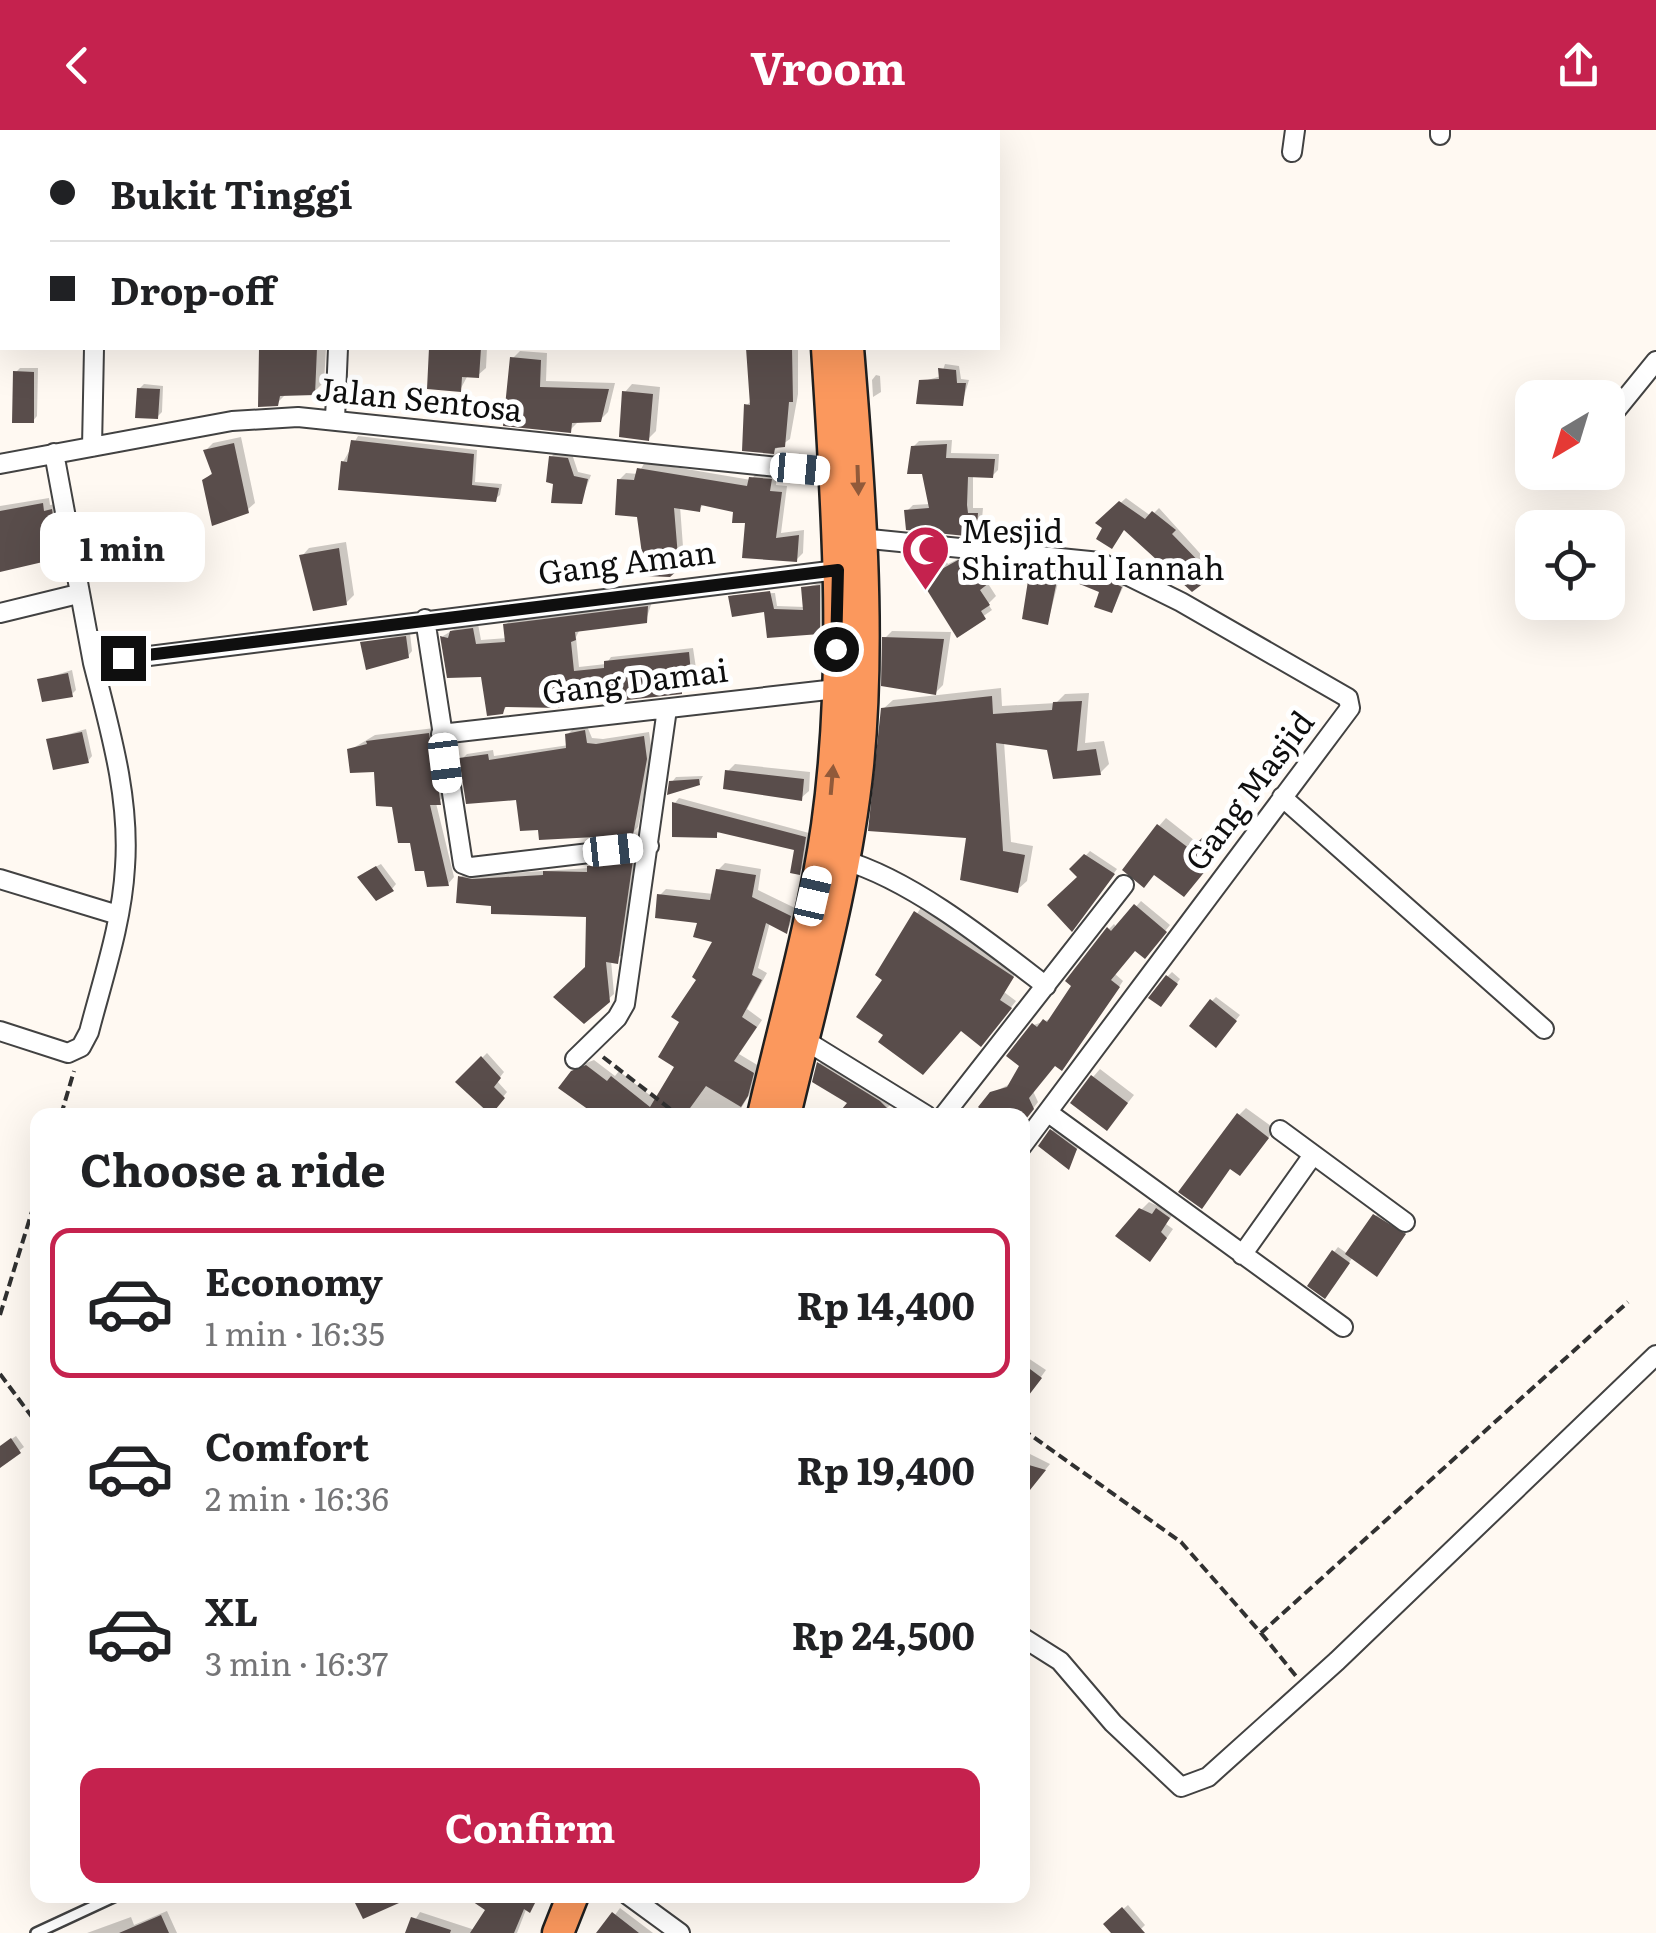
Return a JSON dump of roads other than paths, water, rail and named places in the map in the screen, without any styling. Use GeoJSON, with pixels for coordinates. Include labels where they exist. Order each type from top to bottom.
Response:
{"type":"FeatureCollection","features":[{"type":"Feature","properties":{"kind":"highway"},"geometry":{"type":"LineString","coordinates":[[764,1108],[821,863],[833,768],[838,570],[827,350]]}},
{"type":"Feature","properties":{"kind":"highway"},"geometry":{"type":"LineString","coordinates":[[787,1108],[843,860],[858,764],[860,538],[848,350]]}},
{"type":"Feature","properties":{"kind":"highway"},"geometry":{"type":"LineString","coordinates":[[536,1933],[548,1903]]}},
{"type":"Feature","properties":{"kind":"highway"},"geometry":{"type":"LineString","coordinates":[[558,1933],[570,1903]]}},
{"type":"Feature","properties":{"kind":"street"},"geometry":{"type":"LineString","coordinates":[[1292,152],[1294,130]]}},
{"type":"Feature","properties":{"kind":"street"},"geometry":{"type":"LineString","coordinates":[[92,447],[94,350]]}},
{"type":"Feature","properties":{"kind":"street"},"geometry":{"type":"LineString","coordinates":[[335,419],[338,350]]}},
{"type":"Feature","properties":{"kind":"street"},"geometry":{"type":"LineString","coordinates":[[1625,399],[1656,361]]}},
{"type":"Feature","properties":{"kind":"street","name":"Jalan Sentosa"},"geometry":{"type":"LineString","coordinates":[[0,464],[232,420],[335,419],[835,472]]}},
{"type":"Feature","properties":{"kind":"street"},"geometry":{"type":"LineString","coordinates":[[0,1031],[68,1053],[81,1047],[89,1032],[126,867],[124,800],[78,594],[54,454]]}},
{"type":"Feature","properties":{"kind":"street","name":"Gang Masjid"},"geometry":{"type":"LineString","coordinates":[[860,538],[1100,562],[1336,687],[1348,698],[1350,708],[1030,1137]]}},
{"type":"Feature","properties":{"kind":"street","name":"Gang Aman"},"geometry":{"type":"LineString","coordinates":[[94,663],[838,570]]}},
{"type":"Feature","properties":{"kind":"street"},"geometry":{"type":"LineString","coordinates":[[0,613],[78,594]]}},
{"type":"Feature","properties":{"kind":"street"},"geometry":{"type":"LineString","coordinates":[[425,619],[441,734],[467,866],[649,846]]}},
{"type":"Feature","properties":{"kind":"street","name":"Gang Damai"},"geometry":{"type":"LineString","coordinates":[[441,734],[836,689]]}},
{"type":"Feature","properties":{"kind":"street"},"geometry":{"type":"LineString","coordinates":[[581,1052],[618,1018],[625,1004],[667,709]]}},
{"type":"Feature","properties":{"kind":"street"},"geometry":{"type":"LineString","coordinates":[[1282,797],[1544,1029]]}},
{"type":"Feature","properties":{"kind":"street"},"geometry":{"type":"LineString","coordinates":[[843,860],[866,867],[908,890],[1046,986]]}},
{"type":"Feature","properties":{"kind":"street"},"geometry":{"type":"LineString","coordinates":[[0,879],[118,915]]}},
{"type":"Feature","properties":{"kind":"street"},"geometry":{"type":"LineString","coordinates":[[950,1108],[1124,885]]}},
{"type":"Feature","properties":{"kind":"street"},"geometry":{"type":"LineString","coordinates":[[803,1038],[915,1108]]}},
{"type":"Feature","properties":{"kind":"street"},"geometry":{"type":"LineString","coordinates":[[1050,1114],[1343,1327]]}},
{"type":"Feature","properties":{"kind":"street"},"geometry":{"type":"LineString","coordinates":[[1280,1130],[1405,1222]]}},
{"type":"Feature","properties":{"kind":"street"},"geometry":{"type":"LineString","coordinates":[[1242,1255],[1313,1156]]}},
{"type":"Feature","properties":{"kind":"street"},"geometry":{"type":"LineString","coordinates":[[1030,1642],[1060,1661],[1113,1724],[1181,1787],[1208,1776],[1656,1355]]}},
{"type":"Feature","properties":{"kind":"street"},"geometry":{"type":"LineString","coordinates":[[639,1903],[680,1933]]}},
{"type":"Feature","properties":{"kind":"lane"},"geometry":{"type":"LineString","coordinates":[[36,1933],[101,1903]]}},
{"type":"Feature","properties":{"kind":"place","name":"Mesjid Shirathul Iannah"},"geometry":{"type":"Point","coordinates":[926,592]}}]}
